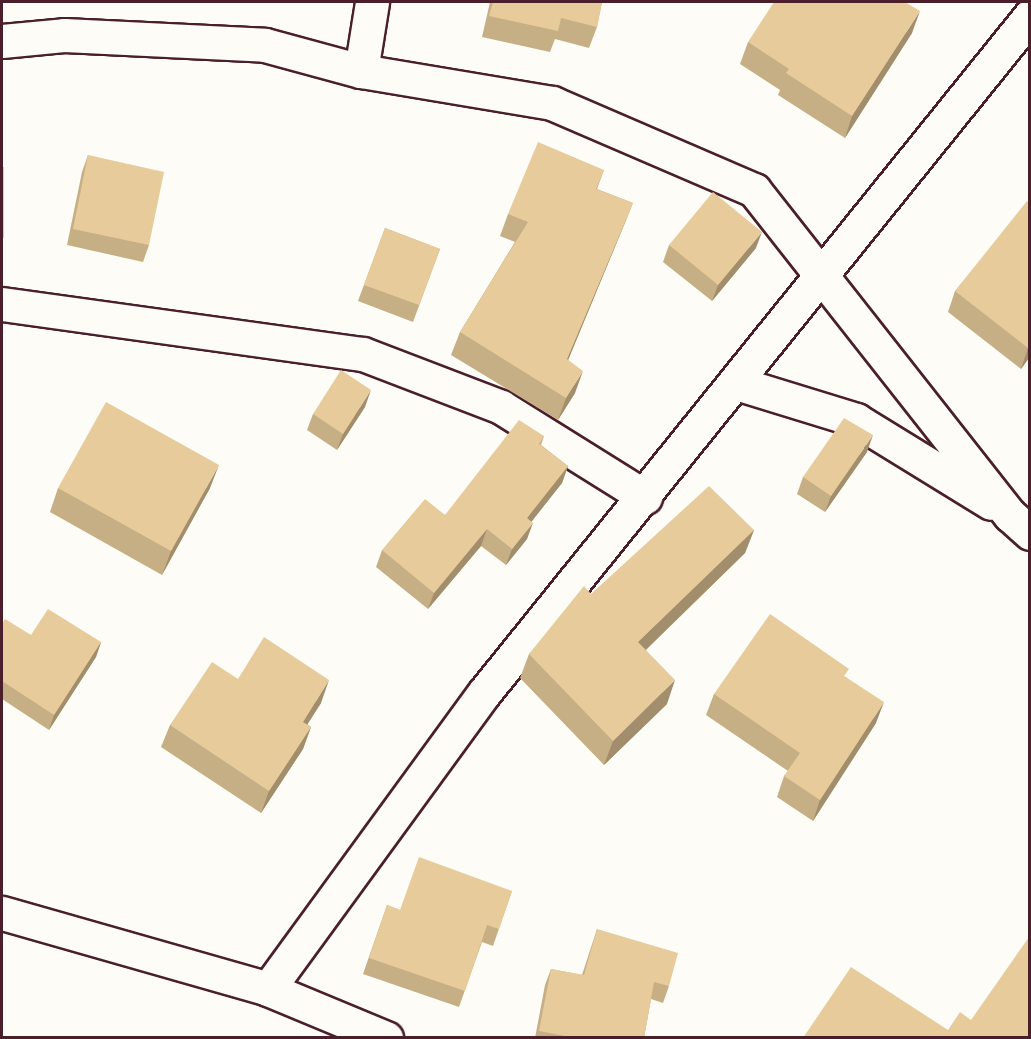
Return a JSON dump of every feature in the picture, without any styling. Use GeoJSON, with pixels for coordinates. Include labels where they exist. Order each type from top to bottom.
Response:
{"type":"FeatureCollection","features":[{"type":"Feature","properties":{"kind":"street"},"geometry":{"type":"LineString","coordinates":[[361,71],[372,2]]}},
{"type":"Feature","properties":{"kind":"street"},"geometry":{"type":"LineString","coordinates":[[268,989],[484,693],[645,497],[1029,16]]}},
{"type":"Feature","properties":{"kind":"street"},"geometry":{"type":"LineString","coordinates":[[2,41],[64,35],[265,45],[361,71],[552,103],[754,190],[1020,524]]}},
{"type":"Feature","properties":{"kind":"street"},"geometry":{"type":"LineString","coordinates":[[2,303],[363,354],[501,407],[645,497]]}},
{"type":"Feature","properties":{"kind":"street"},"geometry":{"type":"LineString","coordinates":[[736,383],[856,420],[1020,524]]}},
{"type":"Feature","properties":{"kind":"street"},"geometry":{"type":"LineString","coordinates":[[2,913],[268,989],[386,1038]]}},
{"type":"Feature","properties":{"kind":"building"},"geometry":{"type":"Polygon","coordinates":[[[493,2],[602,2],[597,27],[561,18],[558,31],[489,16],[493,2]]]}},
{"type":"Feature","properties":{"kind":"building"},"geometry":{"type":"Polygon","coordinates":[[[774,2],[905,2],[920,11],[852,116],[786,73],[789,69],[748,42],[774,2]]]}},
{"type":"Feature","properties":{"kind":"building"},"geometry":{"type":"Polygon","coordinates":[[[538,142],[604,170],[596,189],[633,203],[567,359],[583,371],[566,398],[460,332],[528,222],[508,214],[538,142]]]}},
{"type":"Feature","properties":{"kind":"building"},"geometry":{"type":"Polygon","coordinates":[[[88,155],[164,172],[149,245],[73,229],[88,155]]]}},
{"type":"Feature","properties":{"kind":"building"},"geometry":{"type":"Polygon","coordinates":[[[2,167],[4,167],[4,238],[2,238],[2,167]]]}},
{"type":"Feature","properties":{"kind":"building"},"geometry":{"type":"Polygon","coordinates":[[[713,192],[762,232],[718,285],[669,245],[713,192]]]}},
{"type":"Feature","properties":{"kind":"building"},"geometry":{"type":"Polygon","coordinates":[[[1027,201],[1029,203],[1028,348],[955,291],[1027,201]]]}},
{"type":"Feature","properties":{"kind":"building"},"geometry":{"type":"Polygon","coordinates":[[[385,228],[440,249],[419,305],[364,285],[385,228]]]}},
{"type":"Feature","properties":{"kind":"building"},"geometry":{"type":"Polygon","coordinates":[[[341,370],[371,390],[343,434],[313,414],[341,370]]]}},
{"type":"Feature","properties":{"kind":"building"},"geometry":{"type":"Polygon","coordinates":[[[106,402],[219,465],[171,551],[58,488],[106,402]]]}},
{"type":"Feature","properties":{"kind":"building"},"geometry":{"type":"Polygon","coordinates":[[[844,418],[873,435],[831,496],[803,477],[844,418]]]}},
{"type":"Feature","properties":{"kind":"building"},"geometry":{"type":"Polygon","coordinates":[[[519,420],[544,436],[539,444],[568,466],[527,518],[533,523],[512,549],[487,529],[434,593],[382,550],[425,499],[445,515],[519,420]]]}},
{"type":"Feature","properties":{"kind":"building"},"geometry":{"type":"Polygon","coordinates":[[[709,486],[754,530],[638,642],[675,680],[613,741],[529,654],[584,586],[591,594],[709,486]]]}},
{"type":"Feature","properties":{"kind":"building"},"geometry":{"type":"Polygon","coordinates":[[[48,609],[101,642],[54,715],[2,681],[2,624],[5,619],[31,635],[48,609]]]}},
{"type":"Feature","properties":{"kind":"building"},"geometry":{"type":"Polygon","coordinates":[[[770,614],[849,669],[844,676],[884,702],[820,800],[784,776],[800,753],[714,694],[770,614]]]}},
{"type":"Feature","properties":{"kind":"building"},"geometry":{"type":"Polygon","coordinates":[[[264,637],[329,680],[303,722],[311,727],[269,791],[170,725],[212,662],[238,679],[264,637]]]}},
{"type":"Feature","properties":{"kind":"building"},"geometry":{"type":"Polygon","coordinates":[[[419,857],[512,891],[499,929],[487,925],[465,991],[369,958],[387,905],[400,910],[419,857]]]}},
{"type":"Feature","properties":{"kind":"building"},"geometry":{"type":"Polygon","coordinates":[[[597,929],[678,953],[669,986],[654,982],[644,1038],[575,1038],[539,1031],[551,969],[584,975],[597,929]]]}},
{"type":"Feature","properties":{"kind":"building"},"geometry":{"type":"Polygon","coordinates":[[[1029,937],[1029,1038],[803,1038],[851,967],[948,1030],[960,1012],[971,1020],[1029,937]]]}}]}
